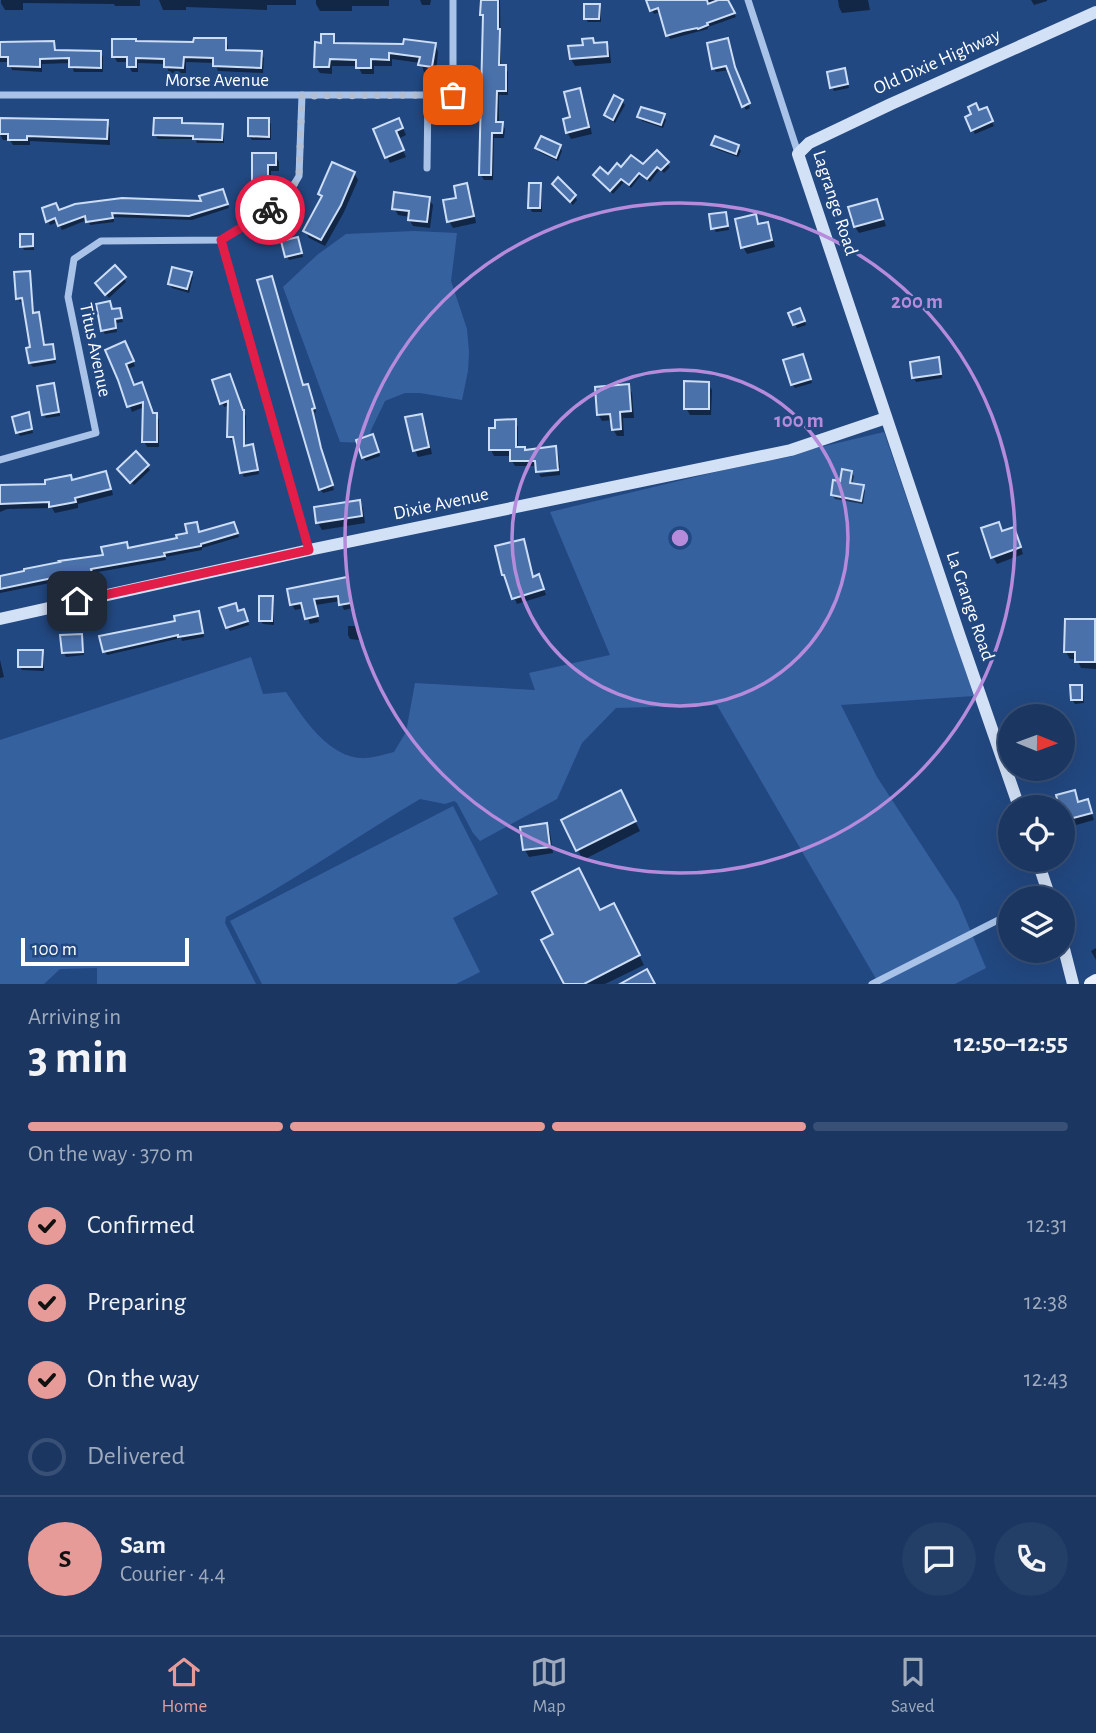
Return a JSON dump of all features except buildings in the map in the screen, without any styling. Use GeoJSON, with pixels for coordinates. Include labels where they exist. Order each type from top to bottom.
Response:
{"type":"FeatureCollection","features":[{"type":"Feature","properties":{"kind":"main road"},"geometry":{"type":"LineString","coordinates":[[1091,984],[1096,981]]}},
{"type":"Feature","properties":{"kind":"street","name":"Morse Avenue"},"geometry":{"type":"LineString","coordinates":[[0,95],[453,95],[453,0]]}},
{"type":"Feature","properties":{"kind":"street","name":"Lagrange Road"},"geometry":{"type":"LineString","coordinates":[[748,0],[886,418]]}},
{"type":"Feature","properties":{"kind":"street","name":"Old Dixie Highway"},"geometry":{"type":"LineString","coordinates":[[799,154],[809,142],[1096,12]]}},
{"type":"Feature","properties":{"kind":"street"},"geometry":{"type":"LineString","coordinates":[[427,168],[428,95]]}},
{"type":"Feature","properties":{"kind":"street","name":"Titus Avenue"},"geometry":{"type":"LineString","coordinates":[[0,460],[96,433],[68,297],[74,259],[101,242],[221,240],[283,203],[299,176],[302,96]]}},
{"type":"Feature","properties":{"kind":"street"},"geometry":{"type":"LineString","coordinates":[[221,240],[309,550]]}},
{"type":"Feature","properties":{"kind":"street","name":"Dixie Avenue"},"geometry":{"type":"LineString","coordinates":[[0,619],[309,550],[791,450],[886,418]]}},
{"type":"Feature","properties":{"kind":"street","name":"La Grange Road"},"geometry":{"type":"LineString","coordinates":[[886,418],[1015,795]]}},
{"type":"Feature","properties":{"kind":"street"},"geometry":{"type":"LineString","coordinates":[[872,984],[998,921]]}},
{"type":"Feature","properties":{"kind":"street"},"geometry":{"type":"LineString","coordinates":[[1068,963],[1073,984]]}},
{"type":"Feature","properties":{"kind":"shaded area"},"geometry":{"type":"Polygon","coordinates":[[[414,231],[457,233],[451,281],[467,329],[469,352],[462,400],[405,393],[385,401],[368,443],[340,442],[283,287],[317,255],[346,234],[414,231]]]}},
{"type":"Feature","properties":{"kind":"shaded area"},"geometry":{"type":"Polygon","coordinates":[[[884,432],[974,696],[841,705],[877,777],[958,901],[986,968],[955,984],[879,984],[717,705],[616,708],[582,743],[557,799],[480,841],[454,801],[445,804],[420,799],[395,814],[226,917],[225,923],[256,984],[97,984],[97,968],[60,969],[44,984],[0,984],[0,740],[251,657],[263,694],[286,692],[309,725],[341,753],[367,758],[394,752],[406,732],[415,683],[535,690],[529,673],[610,655],[550,512],[793,456],[884,432]]]}},
{"type":"Feature","properties":{"kind":"shaded area"},"geometry":{"type":"Polygon","coordinates":[[[453,806],[498,894],[453,918],[480,972],[456,984],[262,984],[230,921],[453,806]]]}},
{"type":"Feature","properties":{"kind":"way so far"},"geometry":{"type":"LineString","coordinates":[[270,210],[283,203],[299,176],[302,96],[453,95]]}},
{"type":"Feature","properties":{"kind":"route"},"geometry":{"type":"LineString","coordinates":[[77,601],[309,550],[221,240],[270,210]]}}]}
